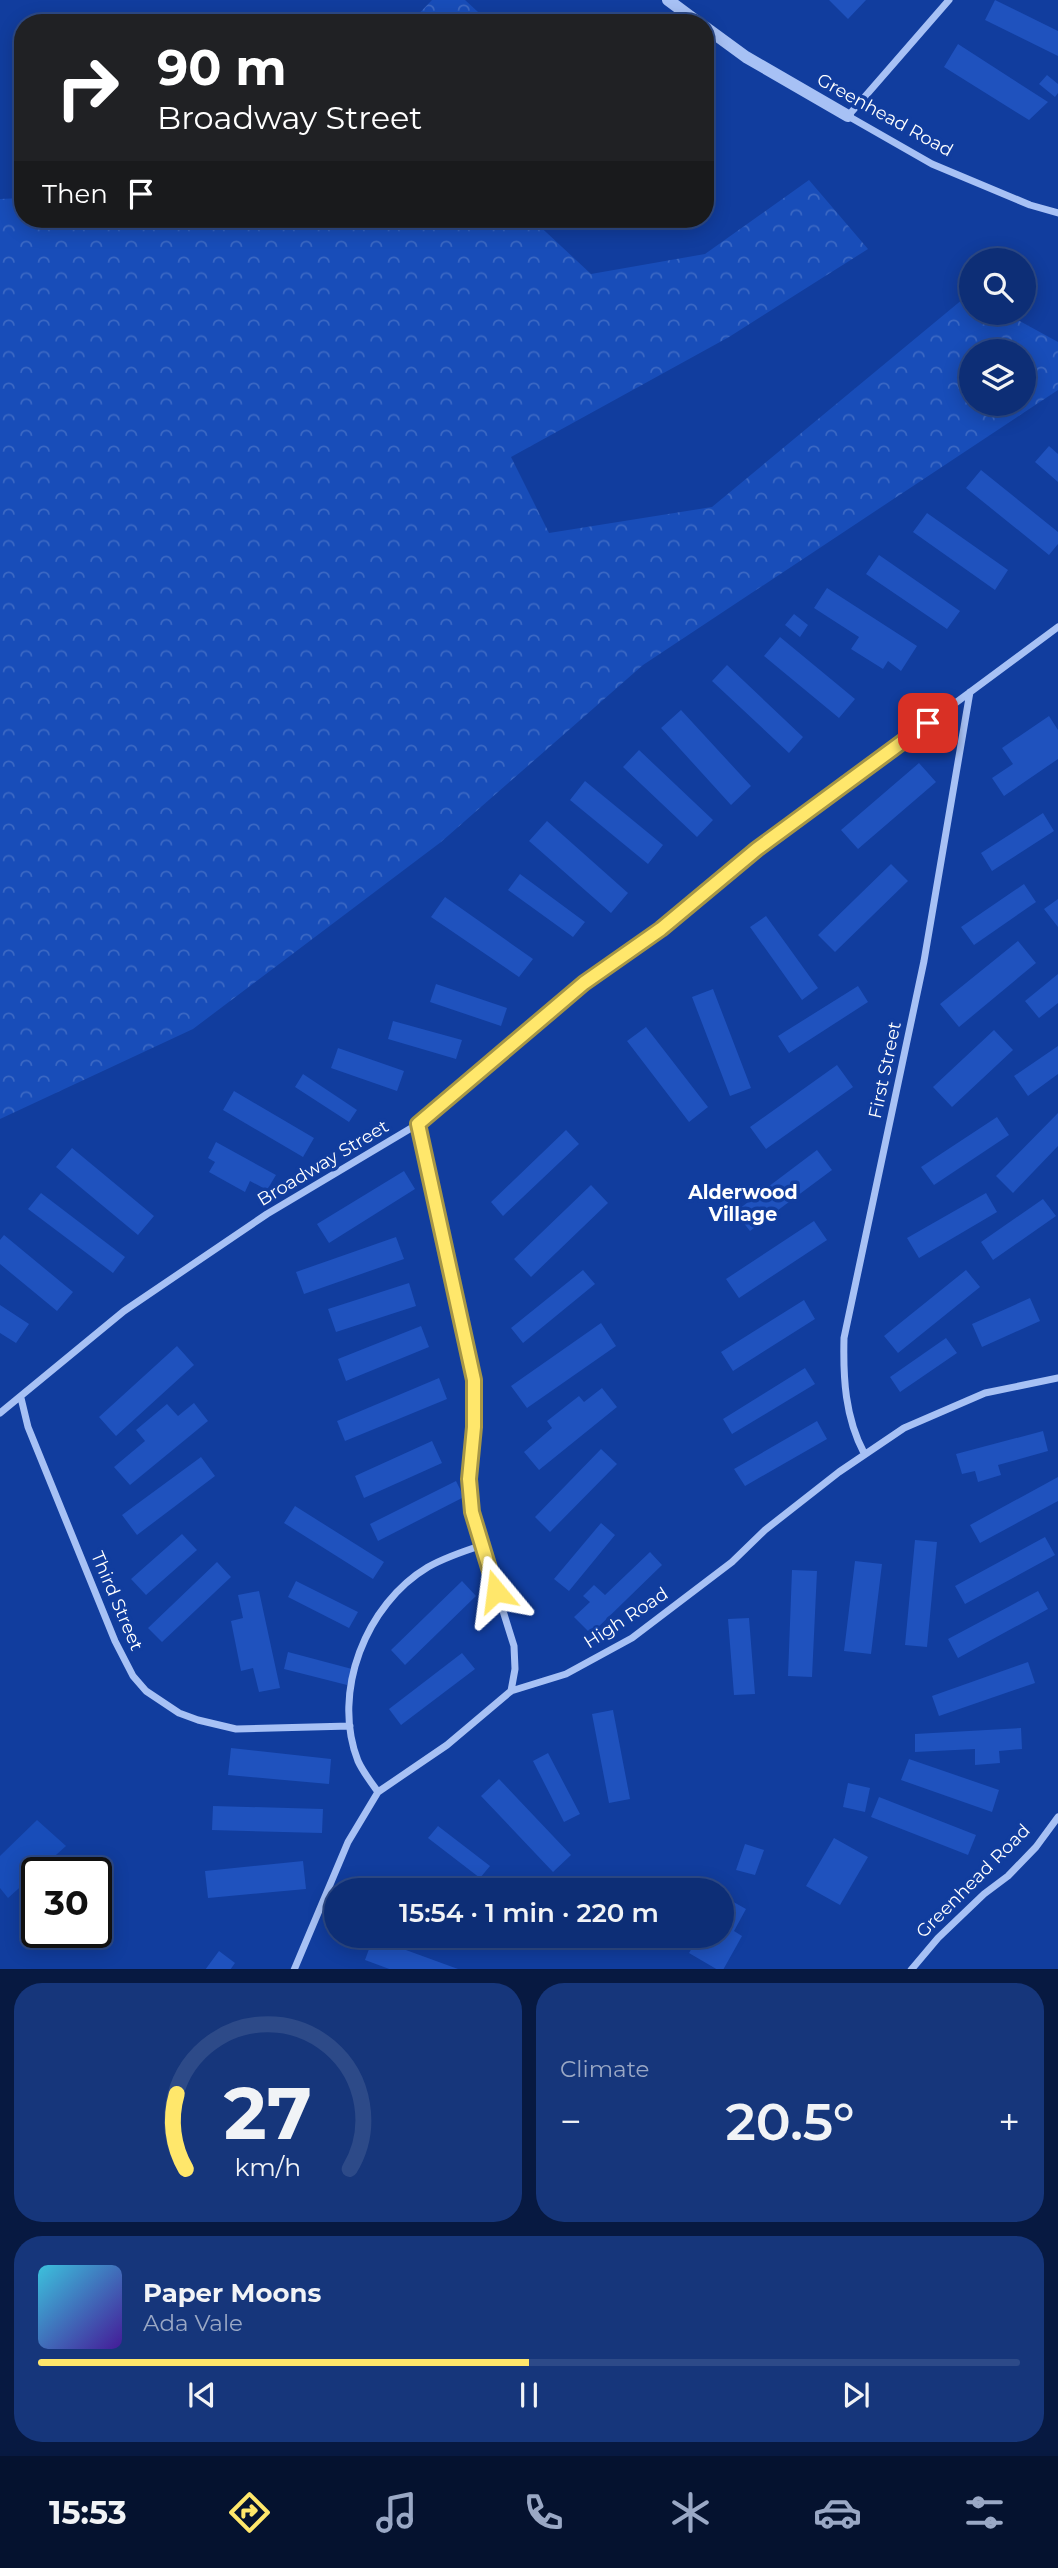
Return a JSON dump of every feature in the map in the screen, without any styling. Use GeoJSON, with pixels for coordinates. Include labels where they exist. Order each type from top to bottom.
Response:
{"type":"FeatureCollection","features":[{"type":"Feature","properties":{"kind":"street"},"geometry":{"type":"LineString","coordinates":[[668,0],[687,14]]}},
{"type":"Feature","properties":{"kind":"street"},"geometry":{"type":"LineString","coordinates":[[848,116],[949,0]]}},
{"type":"Feature","properties":{"kind":"street","name":"Greenhead Road"},"geometry":{"type":"LineString","coordinates":[[714,34],[746,57],[932,164],[1030,205],[1058,213]]}},
{"type":"Feature","properties":{"kind":"street","name":"Broadway Street"},"geometry":{"type":"LineString","coordinates":[[0,1413],[124,1311],[267,1214],[418,1124],[584,983],[661,929],[757,849],[1058,627]]}},
{"type":"Feature","properties":{"kind":"street","name":"First Street"},"geometry":{"type":"LineString","coordinates":[[864,1453],[848,1411],[843,1373],[844,1338],[924,961],[971,691]]}},
{"type":"Feature","properties":{"kind":"street"},"geometry":{"type":"LineString","coordinates":[[418,1124],[474,1380],[474,1427],[469,1479],[472,1512],[514,1646],[515,1669],[511,1691]]}},
{"type":"Feature","properties":{"kind":"street","name":"High Road"},"geometry":{"type":"LineString","coordinates":[[294,1969],[348,1842],[378,1792],[447,1745],[511,1691],[566,1674],[632,1638],[732,1562],[765,1530],[864,1453],[904,1427],[961,1401],[1022,1383],[1058,1378]]}},
{"type":"Feature","properties":{"kind":"street","name":"Third Street"},"geometry":{"type":"LineString","coordinates":[[21,1398],[28,1427],[115,1641],[133,1676],[146,1690],[179,1713],[236,1729],[350,1726]]}},
{"type":"Feature","properties":{"kind":"street"},"geometry":{"type":"LineString","coordinates":[[378,1792],[359,1763],[350,1726],[350,1692],[364,1641],[382,1610],[426,1568],[450,1556],[483,1545]]}},
{"type":"Feature","properties":{"kind":"street","name":"Greenhead Road"},"geometry":{"type":"LineString","coordinates":[[911,1969],[938,1938],[984,1894],[1008,1876],[1036,1847],[1058,1817]]}},
{"type":"Feature","properties":{"kind":"green space"},"geometry":{"type":"Polygon","coordinates":[[[432,0],[465,0],[480,14],[419,14],[432,0]]]}},
{"type":"Feature","properties":{"kind":"green space"},"geometry":{"type":"Polygon","coordinates":[[[809,180],[868,249],[729,337],[511,457],[549,533],[712,507],[959,302],[959,325],[1027,325],[1058,342],[1058,390],[1036,405],[1036,339],[959,339],[959,416],[1019,416],[643,665],[441,842],[193,1029],[0,1119],[0,199],[14,198],[14,228],[542,228],[591,274],[705,254],[809,180]]]}},
{"type":"Feature","properties":{"kind":"green space"},"geometry":{"type":"Polygon","coordinates":[[[37,1820],[66,1846],[54,1857],[21,1857],[21,1886],[8,1898],[0,1888],[0,1856],[37,1820]]]}},
{"type":"Feature","properties":{"kind":"building"},"geometry":{"type":"Polygon","coordinates":[[[829,0],[866,0],[848,19],[829,0]]]}},
{"type":"Feature","properties":{"kind":"building"},"geometry":{"type":"Polygon","coordinates":[[[995,0],[1058,31],[1058,56],[985,20],[995,0]]]}},
{"type":"Feature","properties":{"kind":"building"},"geometry":{"type":"Polygon","coordinates":[[[958,44],[1048,102],[1029,120],[944,67],[958,44]]]}},
{"type":"Feature","properties":{"kind":"building"},"geometry":{"type":"Polygon","coordinates":[[[1047,75],[1058,84],[1055,97],[1039,84],[1047,75]]]}},
{"type":"Feature","properties":{"kind":"building"},"geometry":{"type":"Polygon","coordinates":[[[1049,446],[1058,454],[1058,482],[1035,462],[1049,446]]]}},
{"type":"Feature","properties":{"kind":"building"},"geometry":{"type":"Polygon","coordinates":[[[981,470],[1058,532],[1058,544],[1049,555],[966,488],[981,470]]]}},
{"type":"Feature","properties":{"kind":"building"},"geometry":{"type":"Polygon","coordinates":[[[927,513],[1008,570],[995,590],[913,532],[927,513]]]}},
{"type":"Feature","properties":{"kind":"building"},"geometry":{"type":"Polygon","coordinates":[[[879,555],[960,611],[947,629],[866,574],[879,555]]]}},
{"type":"Feature","properties":{"kind":"building"},"geometry":{"type":"Polygon","coordinates":[[[827,588],[917,646],[901,671],[888,661],[883,669],[851,649],[859,637],[814,608],[827,588]]]}},
{"type":"Feature","properties":{"kind":"building"},"geometry":{"type":"Polygon","coordinates":[[[794,614],[808,625],[800,637],[785,625],[794,614]]]}},
{"type":"Feature","properties":{"kind":"building"},"geometry":{"type":"Polygon","coordinates":[[[780,637],[855,699],[839,718],[764,656],[780,637]]]}},
{"type":"Feature","properties":{"kind":"building"},"geometry":{"type":"Polygon","coordinates":[[[727,665],[803,737],[789,753],[712,681],[727,665]]]}},
{"type":"Feature","properties":{"kind":"building"},"geometry":{"type":"Polygon","coordinates":[[[681,710],[751,786],[731,805],[661,728],[681,710]]]}},
{"type":"Feature","properties":{"kind":"building"},"geometry":{"type":"Polygon","coordinates":[[[1049,716],[1058,730],[1058,759],[1004,796],[992,778],[1013,764],[1002,748],[1049,716]]]}},
{"type":"Feature","properties":{"kind":"building"},"geometry":{"type":"Polygon","coordinates":[[[639,750],[713,820],[697,837],[623,767],[639,750]]]}},
{"type":"Feature","properties":{"kind":"building"},"geometry":{"type":"Polygon","coordinates":[[[919,763],[936,782],[858,849],[841,830],[919,763]]]}},
{"type":"Feature","properties":{"kind":"building"},"geometry":{"type":"Polygon","coordinates":[[[585,781],[663,845],[648,864],[570,800],[585,781]]]}},
{"type":"Feature","properties":{"kind":"building"},"geometry":{"type":"Polygon","coordinates":[[[1043,813],[1054,831],[992,871],[981,853],[1043,813]]]}},
{"type":"Feature","properties":{"kind":"building"},"geometry":{"type":"Polygon","coordinates":[[[547,821],[628,893],[611,913],[529,841],[547,821]]]}},
{"type":"Feature","properties":{"kind":"building"},"geometry":{"type":"Polygon","coordinates":[[[891,864],[908,881],[835,952],[818,935],[891,864]]]}},
{"type":"Feature","properties":{"kind":"building"},"geometry":{"type":"Polygon","coordinates":[[[520,874],[585,922],[573,937],[508,890],[520,874]]]}},
{"type":"Feature","properties":{"kind":"building"},"geometry":{"type":"Polygon","coordinates":[[[1024,884],[1036,902],[974,945],[961,927],[1024,884]]]}},
{"type":"Feature","properties":{"kind":"building"},"geometry":{"type":"Polygon","coordinates":[[[445,897],[533,959],[519,977],[431,917],[445,897]]]}},
{"type":"Feature","properties":{"kind":"building"},"geometry":{"type":"Polygon","coordinates":[[[1058,899],[1058,927],[1044,909],[1058,899]]]}},
{"type":"Feature","properties":{"kind":"building"},"geometry":{"type":"Polygon","coordinates":[[[766,916],[818,988],[802,1000],[750,927],[766,916]]]}},
{"type":"Feature","properties":{"kind":"building"},"geometry":{"type":"Polygon","coordinates":[[[1018,941],[1036,963],[959,1027],[940,1004],[1018,941]]]}},
{"type":"Feature","properties":{"kind":"building"},"geometry":{"type":"Polygon","coordinates":[[[1058,974],[1058,1003],[1039,1018],[1025,1001],[1058,974]]]}},
{"type":"Feature","properties":{"kind":"building"},"geometry":{"type":"Polygon","coordinates":[[[436,984],[507,1008],[501,1026],[430,1002],[436,984]]]}},
{"type":"Feature","properties":{"kind":"building"},"geometry":{"type":"Polygon","coordinates":[[[858,986],[868,1002],[789,1053],[778,1036],[858,986]]]}},
{"type":"Feature","properties":{"kind":"building"},"geometry":{"type":"Polygon","coordinates":[[[713,989],[751,1088],[730,1096],[692,997],[713,989]]]}},
{"type":"Feature","properties":{"kind":"building"},"geometry":{"type":"Polygon","coordinates":[[[393,1021],[462,1040],[456,1059],[388,1039],[393,1021]]]}},
{"type":"Feature","properties":{"kind":"building"},"geometry":{"type":"Polygon","coordinates":[[[646,1027],[708,1107],[689,1122],[627,1041],[646,1027]]]}},
{"type":"Feature","properties":{"kind":"building"},"geometry":{"type":"Polygon","coordinates":[[[994,1030],[1013,1050],[952,1107],[933,1087],[994,1030]]]}},
{"type":"Feature","properties":{"kind":"building"},"geometry":{"type":"Polygon","coordinates":[[[1058,1046],[1058,1074],[1028,1096],[1014,1076],[1058,1046]]]}},
{"type":"Feature","properties":{"kind":"building"},"geometry":{"type":"Polygon","coordinates":[[[338,1048],[404,1071],[397,1091],[331,1068],[338,1048]]]}},
{"type":"Feature","properties":{"kind":"building"},"geometry":{"type":"Polygon","coordinates":[[[837,1065],[853,1087],[766,1149],[750,1127],[837,1065]]]}},
{"type":"Feature","properties":{"kind":"building"},"geometry":{"type":"Polygon","coordinates":[[[303,1074],[357,1110],[349,1122],[295,1087],[303,1074]]]}},
{"type":"Feature","properties":{"kind":"building"},"geometry":{"type":"Polygon","coordinates":[[[234,1091],[314,1138],[303,1157],[223,1110],[234,1091]]]}},
{"type":"Feature","properties":{"kind":"building"},"geometry":{"type":"Polygon","coordinates":[[[1058,1113],[1058,1146],[1013,1193],[996,1176],[1058,1113]]]}},
{"type":"Feature","properties":{"kind":"building"},"geometry":{"type":"Polygon","coordinates":[[[997,1117],[1009,1135],[934,1185],[921,1167],[997,1117]]]}},
{"type":"Feature","properties":{"kind":"building"},"geometry":{"type":"Polygon","coordinates":[[[566,1130],[579,1144],[503,1216],[491,1202],[566,1130]]]}},
{"type":"Feature","properties":{"kind":"building"},"geometry":{"type":"Polygon","coordinates":[[[216,1142],[276,1175],[267,1190],[250,1181],[245,1192],[209,1172],[215,1162],[208,1158],[216,1142]]]}},
{"type":"Feature","properties":{"kind":"building"},"geometry":{"type":"Polygon","coordinates":[[[72,1148],[154,1216],[138,1235],[56,1167],[72,1148]]]}},
{"type":"Feature","properties":{"kind":"building"},"geometry":{"type":"Polygon","coordinates":[[[817,1150],[832,1170],[750,1231],[735,1212],[817,1150]]]}},
{"type":"Feature","properties":{"kind":"building"},"geometry":{"type":"Polygon","coordinates":[[[404,1171],[415,1189],[329,1243],[317,1224],[404,1171]]]}},
{"type":"Feature","properties":{"kind":"building"},"geometry":{"type":"Polygon","coordinates":[[[591,1185],[608,1203],[531,1277],[514,1259],[591,1185]]]}},
{"type":"Feature","properties":{"kind":"building"},"geometry":{"type":"Polygon","coordinates":[[[41,1193],[125,1257],[113,1273],[28,1209],[41,1193]]]}},
{"type":"Feature","properties":{"kind":"building"},"geometry":{"type":"Polygon","coordinates":[[[986,1193],[997,1212],[919,1258],[907,1238],[986,1193]]]}},
{"type":"Feature","properties":{"kind":"building"},"geometry":{"type":"Polygon","coordinates":[[[1043,1199],[1056,1216],[993,1260],[981,1242],[1043,1199]]]}},
{"type":"Feature","properties":{"kind":"building"},"geometry":{"type":"Polygon","coordinates":[[[814,1221],[827,1240],[739,1298],[726,1279],[814,1221]]]}},
{"type":"Feature","properties":{"kind":"building"},"geometry":{"type":"Polygon","coordinates":[[[4,1235],[73,1292],[57,1311],[0,1264],[0,1240],[4,1235]]]}},
{"type":"Feature","properties":{"kind":"building"},"geometry":{"type":"Polygon","coordinates":[[[396,1237],[404,1259],[304,1294],[296,1272],[396,1237]]]}},
{"type":"Feature","properties":{"kind":"building"},"geometry":{"type":"Polygon","coordinates":[[[583,1270],[595,1284],[523,1343],[511,1328],[583,1270]]]}},
{"type":"Feature","properties":{"kind":"building"},"geometry":{"type":"Polygon","coordinates":[[[966,1270],[980,1287],[898,1353],[884,1336],[966,1270]]]}},
{"type":"Feature","properties":{"kind":"building"},"geometry":{"type":"Polygon","coordinates":[[[409,1283],[416,1306],[336,1332],[328,1309],[409,1283]]]}},
{"type":"Feature","properties":{"kind":"building"},"geometry":{"type":"Polygon","coordinates":[[[1030,1298],[1040,1321],[982,1347],[972,1324],[1030,1298]]]}},
{"type":"Feature","properties":{"kind":"building"},"geometry":{"type":"Polygon","coordinates":[[[804,1300],[815,1319],[733,1371],[721,1352],[804,1300]]]}},
{"type":"Feature","properties":{"kind":"building"},"geometry":{"type":"Polygon","coordinates":[[[0,1305],[29,1324],[16,1343],[0,1333],[0,1305]]]}},
{"type":"Feature","properties":{"kind":"building"},"geometry":{"type":"Polygon","coordinates":[[[601,1323],[616,1346],[527,1408],[511,1386],[601,1323]]]}},
{"type":"Feature","properties":{"kind":"building"},"geometry":{"type":"Polygon","coordinates":[[[421,1326],[429,1347],[346,1381],[338,1359],[421,1326]]]}},
{"type":"Feature","properties":{"kind":"building"},"geometry":{"type":"Polygon","coordinates":[[[946,1338],[957,1353],[900,1392],[890,1377],[946,1338]]]}},
{"type":"Feature","properties":{"kind":"building"},"geometry":{"type":"Polygon","coordinates":[[[177,1346],[194,1365],[116,1436],[99,1417],[177,1346]]]}},
{"type":"Feature","properties":{"kind":"building"},"geometry":{"type":"Polygon","coordinates":[[[805,1368],[815,1384],[732,1434],[723,1419],[805,1368]]]}},
{"type":"Feature","properties":{"kind":"building"},"geometry":{"type":"Polygon","coordinates":[[[439,1378],[447,1399],[345,1441],[337,1421],[439,1378]]]}},
{"type":"Feature","properties":{"kind":"building"},"geometry":{"type":"Polygon","coordinates":[[[602,1388],[617,1407],[539,1470],[524,1452],[552,1428],[547,1421],[579,1396],[584,1402],[602,1388]]]}},
{"type":"Feature","properties":{"kind":"building"},"geometry":{"type":"Polygon","coordinates":[[[194,1403],[208,1421],[130,1485],[114,1467],[145,1441],[136,1430],[167,1404],[178,1416],[194,1403]]]}},
{"type":"Feature","properties":{"kind":"building"},"geometry":{"type":"Polygon","coordinates":[[[817,1421],[827,1439],[745,1486],[734,1469],[817,1421]]]}},
{"type":"Feature","properties":{"kind":"building"},"geometry":{"type":"Polygon","coordinates":[[[1043,1431],[1048,1451],[998,1465],[1001,1475],[978,1482],[975,1471],[962,1474],[956,1454],[1043,1431]]]}},
{"type":"Feature","properties":{"kind":"building"},"geometry":{"type":"Polygon","coordinates":[[[432,1441],[442,1463],[364,1498],[355,1476],[432,1441]]]}},
{"type":"Feature","properties":{"kind":"building"},"geometry":{"type":"Polygon","coordinates":[[[601,1449],[617,1464],[550,1532],[535,1517],[601,1449]]]}},
{"type":"Feature","properties":{"kind":"building"},"geometry":{"type":"Polygon","coordinates":[[[201,1457],[215,1476],[137,1535],[122,1515],[201,1457]]]}},
{"type":"Feature","properties":{"kind":"building"},"geometry":{"type":"Polygon","coordinates":[[[1058,1477],[1058,1501],[980,1543],[970,1525],[1058,1477]]]}},
{"type":"Feature","properties":{"kind":"building"},"geometry":{"type":"Polygon","coordinates":[[[456,1481],[464,1497],[378,1541],[370,1524],[456,1481]]]}},
{"type":"Feature","properties":{"kind":"building"},"geometry":{"type":"Polygon","coordinates":[[[295,1506],[384,1562],[373,1579],[284,1523],[295,1506]]]}},
{"type":"Feature","properties":{"kind":"building"},"geometry":{"type":"Polygon","coordinates":[[[601,1523],[615,1535],[569,1591],[554,1579],[601,1523]]]}},
{"type":"Feature","properties":{"kind":"building"},"geometry":{"type":"Polygon","coordinates":[[[182,1534],[197,1550],[146,1595],[131,1579],[182,1534]]]}},
{"type":"Feature","properties":{"kind":"building"},"geometry":{"type":"Polygon","coordinates":[[[1045,1537],[1055,1555],[965,1604],[955,1586],[1045,1537]]]}},
{"type":"Feature","properties":{"kind":"building"},"geometry":{"type":"Polygon","coordinates":[[[915,1540],[937,1542],[927,1647],[905,1645],[915,1540]]]}},
{"type":"Feature","properties":{"kind":"building"},"geometry":{"type":"Polygon","coordinates":[[[650,1552],[662,1565],[591,1634],[574,1617],[590,1602],[583,1596],[594,1585],[605,1595],[650,1552]]]}},
{"type":"Feature","properties":{"kind":"building"},"geometry":{"type":"Polygon","coordinates":[[[855,1561],[882,1564],[871,1654],[844,1651],[855,1561]]]}},
{"type":"Feature","properties":{"kind":"building"},"geometry":{"type":"Polygon","coordinates":[[[217,1562],[231,1577],[162,1642],[148,1628],[217,1562]]]}},
{"type":"Feature","properties":{"kind":"building"},"geometry":{"type":"Polygon","coordinates":[[[792,1570],[817,1571],[812,1677],[788,1676],[792,1570]]]}},
{"type":"Feature","properties":{"kind":"building"},"geometry":{"type":"Polygon","coordinates":[[[296,1581],[358,1612],[349,1628],[288,1597],[296,1581]]]}},
{"type":"Feature","properties":{"kind":"building"},"geometry":{"type":"Polygon","coordinates":[[[462,1581],[476,1596],[405,1665],[391,1650],[462,1581]]]}},
{"type":"Feature","properties":{"kind":"building"},"geometry":{"type":"Polygon","coordinates":[[[259,1591],[280,1688],[259,1692],[253,1668],[241,1671],[231,1621],[243,1618],[238,1595],[259,1591]]]}},
{"type":"Feature","properties":{"kind":"building"},"geometry":{"type":"Polygon","coordinates":[[[1038,1591],[1048,1609],[958,1658],[948,1639],[1038,1591]]]}},
{"type":"Feature","properties":{"kind":"building"},"geometry":{"type":"Polygon","coordinates":[[[749,1618],[755,1694],[734,1695],[728,1619],[749,1618]]]}},
{"type":"Feature","properties":{"kind":"building"},"geometry":{"type":"Polygon","coordinates":[[[288,1652],[352,1669],[347,1685],[284,1669],[288,1652]]]}},
{"type":"Feature","properties":{"kind":"building"},"geometry":{"type":"Polygon","coordinates":[[[462,1653],[475,1669],[401,1725],[389,1709],[462,1653]]]}},
{"type":"Feature","properties":{"kind":"building"},"geometry":{"type":"Polygon","coordinates":[[[1028,1662],[1035,1683],[939,1716],[932,1696],[1028,1662]]]}},
{"type":"Feature","properties":{"kind":"building"},"geometry":{"type":"Polygon","coordinates":[[[613,1710],[630,1799],[609,1803],[592,1714],[613,1710]]]}},
{"type":"Feature","properties":{"kind":"building"},"geometry":{"type":"Polygon","coordinates":[[[1021,1728],[1022,1749],[999,1751],[1000,1763],[975,1765],[975,1749],[915,1752],[915,1734],[1021,1728]]]}},
{"type":"Feature","properties":{"kind":"building"},"geometry":{"type":"Polygon","coordinates":[[[231,1748],[331,1759],[329,1784],[228,1775],[231,1748]]]}},
{"type":"Feature","properties":{"kind":"building"},"geometry":{"type":"Polygon","coordinates":[[[548,1753],[580,1814],[564,1822],[533,1761],[548,1753]]]}},
{"type":"Feature","properties":{"kind":"building"},"geometry":{"type":"Polygon","coordinates":[[[909,1759],[999,1790],[992,1812],[901,1780],[909,1759]]]}},
{"type":"Feature","properties":{"kind":"building"},"geometry":{"type":"Polygon","coordinates":[[[499,1779],[571,1855],[553,1872],[481,1796],[499,1779]]]}},
{"type":"Feature","properties":{"kind":"building"},"geometry":{"type":"Polygon","coordinates":[[[848,1783],[870,1788],[865,1812],[843,1807],[848,1783]]]}},
{"type":"Feature","properties":{"kind":"building"},"geometry":{"type":"Polygon","coordinates":[[[879,1797],[976,1835],[968,1855],[871,1817],[879,1797]]]}},
{"type":"Feature","properties":{"kind":"building"},"geometry":{"type":"Polygon","coordinates":[[[213,1806],[323,1809],[322,1833],[212,1830],[213,1806]]]}},
{"type":"Feature","properties":{"kind":"building"},"geometry":{"type":"Polygon","coordinates":[[[438,1826],[490,1866],[480,1878],[428,1838],[438,1826]]]}},
{"type":"Feature","properties":{"kind":"building"},"geometry":{"type":"Polygon","coordinates":[[[834,1838],[868,1857],[840,1905],[806,1886],[834,1838]]]}},
{"type":"Feature","properties":{"kind":"building"},"geometry":{"type":"Polygon","coordinates":[[[745,1844],[764,1850],[755,1875],[736,1870],[745,1844]]]}},
{"type":"Feature","properties":{"kind":"building"},"geometry":{"type":"Polygon","coordinates":[[[303,1861],[306,1889],[208,1898],[205,1871],[303,1861]]]}},
{"type":"Feature","properties":{"kind":"building"},"geometry":{"type":"Polygon","coordinates":[[[734,1902],[746,1909],[734,1931],[734,1902]]]}},
{"type":"Feature","properties":{"kind":"building"},"geometry":{"type":"Polygon","coordinates":[[[734,1931],[742,1936],[724,1969],[716,1969],[689,1953],[692,1948],[734,1948],[734,1931]]]}},
{"type":"Feature","properties":{"kind":"building"},"geometry":{"type":"Polygon","coordinates":[[[369,1948],[400,1948],[458,1969],[389,1969],[365,1960],[369,1948]]]}},
{"type":"Feature","properties":{"kind":"building"},"geometry":{"type":"Polygon","coordinates":[[[219,1951],[235,1963],[231,1969],[206,1969],[219,1951]]]}},
{"type":"Feature","properties":{"kind":"district","name":"Alderwood Village"},"geometry":{"type":"Point","coordinates":[743,1203]}},
{"type":"Feature","properties":{"kind":"route"},"geometry":{"type":"LineString","coordinates":[[496,1591],[472,1512],[469,1479],[474,1427],[474,1380],[418,1124],[584,983],[661,929],[757,849],[928,723]]}}]}
